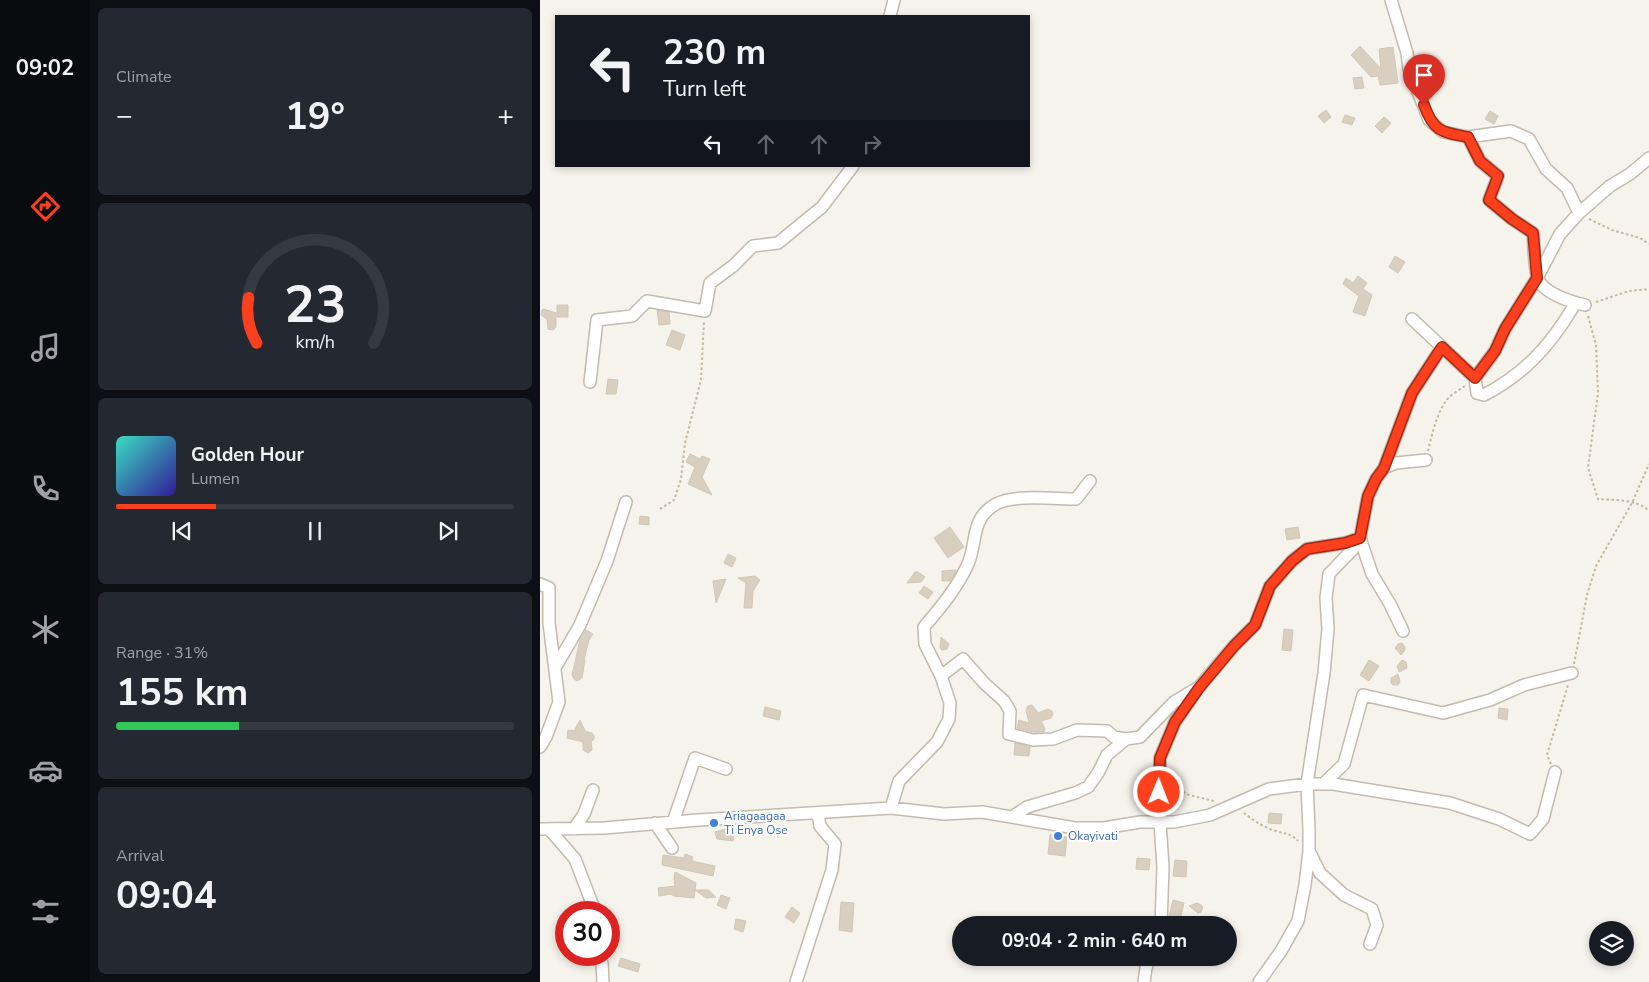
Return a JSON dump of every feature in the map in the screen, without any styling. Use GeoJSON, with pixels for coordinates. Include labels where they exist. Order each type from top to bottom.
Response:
{"type":"FeatureCollection","features":[{"type":"Feature","properties":{"kind":"street"},"geometry":{"type":"LineString","coordinates":[[890,15],[894,0]]}},
{"type":"Feature","properties":{"kind":"street"},"geometry":{"type":"LineString","coordinates":[[1391,0],[1407,54],[1409,69],[1429,120],[1442,132],[1468,137],[1511,131],[1529,139],[1546,169],[1567,188],[1579,212]]}},
{"type":"Feature","properties":{"kind":"street"},"geometry":{"type":"LineString","coordinates":[[1468,137],[1480,161],[1498,176],[1489,200],[1533,233],[1537,278],[1547,289],[1559,297],[1585,305]]}},
{"type":"Feature","properties":{"kind":"street"},"geometry":{"type":"LineString","coordinates":[[1475,378],[1495,351],[1505,329],[1537,278],[1560,234],[1579,212],[1610,186],[1630,174],[1649,158]]}},
{"type":"Feature","properties":{"kind":"street"},"geometry":{"type":"LineString","coordinates":[[590,382],[597,320],[632,316],[647,301],[705,311],[710,284],[733,266],[753,246],[778,243],[822,207],[852,167]]}},
{"type":"Feature","properties":{"kind":"street"},"geometry":{"type":"LineString","coordinates":[[1412,319],[1475,378],[1477,392],[1484,395],[1502,386],[1542,351],[1572,309]]}},
{"type":"Feature","properties":{"kind":"street"},"geometry":{"type":"LineString","coordinates":[[1259,982],[1298,921],[1305,885],[1309,851],[1307,784],[1324,673],[1328,629],[1326,598],[1329,574],[1353,549],[1360,538],[1368,496],[1384,468],[1412,393],[1442,347]]}},
{"type":"Feature","properties":{"kind":"street"},"geometry":{"type":"LineString","coordinates":[[1384,468],[1396,463],[1426,460]]}},
{"type":"Feature","properties":{"kind":"street"},"geometry":{"type":"LineString","coordinates":[[891,808],[899,782],[936,742],[949,719],[950,703],[941,676],[925,644],[924,627],[953,591],[969,562],[980,517],[997,503],[1024,497],[1076,499],[1090,481]]}},
{"type":"Feature","properties":{"kind":"street"},"geometry":{"type":"LineString","coordinates":[[555,668],[580,625],[607,561],[626,502]]}},
{"type":"Feature","properties":{"kind":"street"},"geometry":{"type":"LineString","coordinates":[[1360,538],[1372,574],[1403,631]]}},
{"type":"Feature","properties":{"kind":"street"},"geometry":{"type":"LineString","coordinates":[[1161,916],[1163,867],[1160,822],[1160,758],[1175,722],[1199,688],[1234,646],[1255,625],[1270,586],[1292,561],[1307,549],[1345,543],[1360,538]]}},
{"type":"Feature","properties":{"kind":"street"},"geometry":{"type":"LineString","coordinates":[[540,584],[549,588],[549,623],[559,702],[546,737],[540,747]]}},
{"type":"Feature","properties":{"kind":"street"},"geometry":{"type":"LineString","coordinates":[[941,676],[963,659],[984,683],[1004,701],[1010,711],[1009,734],[1033,740],[1054,739],[1077,730],[1107,731],[1114,737],[1126,739],[1140,737],[1174,702],[1199,688]]}},
{"type":"Feature","properties":{"kind":"street"},"geometry":{"type":"LineString","coordinates":[[1323,784],[1344,764],[1363,695],[1444,713],[1490,700],[1524,685],[1572,673]]}},
{"type":"Feature","properties":{"kind":"street"},"geometry":{"type":"LineString","coordinates":[[1012,817],[1027,807],[1076,793],[1088,787],[1107,755],[1126,739]]}},
{"type":"Feature","properties":{"kind":"street"},"geometry":{"type":"LineString","coordinates":[[673,822],[695,758],[726,769]]}},
{"type":"Feature","properties":{"kind":"street"},"geometry":{"type":"LineString","coordinates":[[544,829],[574,829],[891,808],[944,814],[982,812],[1075,828],[1104,828],[1140,822],[1174,822],[1210,815],[1269,789],[1307,784],[1333,784],[1450,803],[1499,818],[1530,834],[1543,818],[1555,772]]}},
{"type":"Feature","properties":{"kind":"street"},"geometry":{"type":"LineString","coordinates":[[574,829],[584,814],[593,790]]}},
{"type":"Feature","properties":{"kind":"street"},"geometry":{"type":"LineString","coordinates":[[796,982],[832,870],[835,844],[820,826],[818,814]]}},
{"type":"Feature","properties":{"kind":"street"},"geometry":{"type":"LineString","coordinates":[[655,824],[672,848]]}},
{"type":"Feature","properties":{"kind":"street"},"geometry":{"type":"LineString","coordinates":[[544,829],[575,858],[591,901]]}},
{"type":"Feature","properties":{"kind":"street"},"geometry":{"type":"LineString","coordinates":[[1309,851],[1320,873],[1344,895],[1372,910],[1377,925],[1370,944]]}},
{"type":"Feature","properties":{"kind":"street"},"geometry":{"type":"LineString","coordinates":[[602,966],[603,982]]}},
{"type":"Feature","properties":{"kind":"street"},"geometry":{"type":"LineString","coordinates":[[1144,982],[1147,966]]}},
{"type":"Feature","properties":{"kind":"path"},"geometry":{"type":"LineString","coordinates":[[1579,212],[1612,230],[1640,238],[1649,244]]}},
{"type":"Feature","properties":{"kind":"path"},"geometry":{"type":"LineString","coordinates":[[1585,305],[1630,291],[1649,289]]}},
{"type":"Feature","properties":{"kind":"path"},"geometry":{"type":"LineString","coordinates":[[1572,309],[1586,310],[1596,345],[1598,393],[1588,468],[1598,500],[1632,503],[1646,507],[1649,510]]}},
{"type":"Feature","properties":{"kind":"path"},"geometry":{"type":"LineString","coordinates":[[660,509],[674,500],[682,479],[685,443],[701,380],[705,311]]}},
{"type":"Feature","properties":{"kind":"path"},"geometry":{"type":"LineString","coordinates":[[1426,460],[1431,436],[1440,410],[1447,400],[1475,378]]}},
{"type":"Feature","properties":{"kind":"path"},"geometry":{"type":"LineString","coordinates":[[1555,772],[1547,755],[1572,673],[1587,595],[1596,566],[1632,503],[1649,464]]}},
{"type":"Feature","properties":{"kind":"building"},"geometry":{"type":"Polygon","coordinates":[[[1360,46],[1381,69],[1379,49],[1393,47],[1398,83],[1380,85],[1378,76],[1371,77],[1351,55],[1360,46]]]}},
{"type":"Feature","properties":{"kind":"building"},"geometry":{"type":"Polygon","coordinates":[[[1362,77],[1364,88],[1355,89],[1353,78],[1362,77]]]}},
{"type":"Feature","properties":{"kind":"building"},"geometry":{"type":"Polygon","coordinates":[[[1326,110],[1331,117],[1324,123],[1318,116],[1326,110]]]}},
{"type":"Feature","properties":{"kind":"building"},"geometry":{"type":"Polygon","coordinates":[[[1490,111],[1498,116],[1494,124],[1485,119],[1490,111]]]}},
{"type":"Feature","properties":{"kind":"building"},"geometry":{"type":"Polygon","coordinates":[[[1345,115],[1355,118],[1352,125],[1342,122],[1345,115]]]}},
{"type":"Feature","properties":{"kind":"building"},"geometry":{"type":"Polygon","coordinates":[[[1384,117],[1391,123],[1382,133],[1375,126],[1384,117]]]}},
{"type":"Feature","properties":{"kind":"building"},"geometry":{"type":"Polygon","coordinates":[[[1395,256],[1405,262],[1398,273],[1389,267],[1395,256]]]}},
{"type":"Feature","properties":{"kind":"building"},"geometry":{"type":"Polygon","coordinates":[[[1358,276],[1367,283],[1363,289],[1372,295],[1365,316],[1353,312],[1359,296],[1343,284],[1346,278],[1353,283],[1358,276]]]}},
{"type":"Feature","properties":{"kind":"building"},"geometry":{"type":"Polygon","coordinates":[[[557,305],[568,305],[568,317],[557,317],[557,305]]]}},
{"type":"Feature","properties":{"kind":"building"},"geometry":{"type":"Polygon","coordinates":[[[544,309],[556,313],[556,327],[553,330],[548,329],[547,319],[541,315],[544,309]]]}},
{"type":"Feature","properties":{"kind":"building"},"geometry":{"type":"Polygon","coordinates":[[[657,310],[669,312],[670,324],[659,325],[657,310]]]}},
{"type":"Feature","properties":{"kind":"building"},"geometry":{"type":"Polygon","coordinates":[[[672,330],[685,335],[680,350],[666,345],[672,330]]]}},
{"type":"Feature","properties":{"kind":"building"},"geometry":{"type":"Polygon","coordinates":[[[608,379],[618,380],[616,394],[606,394],[608,379]]]}},
{"type":"Feature","properties":{"kind":"building"},"geometry":{"type":"Polygon","coordinates":[[[690,454],[700,459],[702,456],[710,459],[702,477],[712,495],[688,484],[695,467],[686,462],[690,454]]]}},
{"type":"Feature","properties":{"kind":"building"},"geometry":{"type":"Polygon","coordinates":[[[640,516],[649,517],[649,525],[639,524],[640,516]]]}},
{"type":"Feature","properties":{"kind":"building"},"geometry":{"type":"Polygon","coordinates":[[[950,527],[964,547],[948,558],[934,538],[950,527]]]}},
{"type":"Feature","properties":{"kind":"building"},"geometry":{"type":"Polygon","coordinates":[[[1298,527],[1300,538],[1287,540],[1285,529],[1298,527]]]}},
{"type":"Feature","properties":{"kind":"building"},"geometry":{"type":"Polygon","coordinates":[[[728,554],[736,558],[732,567],[724,563],[728,554]]]}},
{"type":"Feature","properties":{"kind":"building"},"geometry":{"type":"Polygon","coordinates":[[[956,570],[950,581],[942,581],[942,571],[956,570]]]}},
{"type":"Feature","properties":{"kind":"building"},"geometry":{"type":"Polygon","coordinates":[[[915,572],[925,577],[921,582],[907,583],[915,572]]]}},
{"type":"Feature","properties":{"kind":"building"},"geometry":{"type":"Polygon","coordinates":[[[755,576],[760,580],[753,591],[752,608],[744,608],[746,583],[738,578],[755,576]]]}},
{"type":"Feature","properties":{"kind":"building"},"geometry":{"type":"Polygon","coordinates":[[[726,579],[716,603],[713,581],[726,579]]]}},
{"type":"Feature","properties":{"kind":"building"},"geometry":{"type":"Polygon","coordinates":[[[924,586],[933,592],[928,599],[919,593],[924,586]]]}},
{"type":"Feature","properties":{"kind":"building"},"geometry":{"type":"Polygon","coordinates":[[[1284,629],[1293,630],[1291,651],[1282,650],[1284,629]]]}},
{"type":"Feature","properties":{"kind":"building"},"geometry":{"type":"Polygon","coordinates":[[[586,630],[593,634],[589,640],[584,660],[582,678],[577,681],[572,675],[580,640],[586,630]]]}},
{"type":"Feature","properties":{"kind":"building"},"geometry":{"type":"Polygon","coordinates":[[[941,637],[949,644],[947,649],[942,650],[940,648],[941,637]]]}},
{"type":"Feature","properties":{"kind":"building"},"geometry":{"type":"Polygon","coordinates":[[[1402,643],[1405,650],[1401,655],[1395,648],[1398,644],[1402,643]]]}},
{"type":"Feature","properties":{"kind":"building"},"geometry":{"type":"Polygon","coordinates":[[[1369,660],[1379,666],[1369,681],[1360,675],[1369,660]]]}},
{"type":"Feature","properties":{"kind":"building"},"geometry":{"type":"Polygon","coordinates":[[[1402,660],[1406,662],[1407,668],[1399,672],[1397,666],[1402,660]]]}},
{"type":"Feature","properties":{"kind":"building"},"geometry":{"type":"Polygon","coordinates":[[[1398,674],[1400,682],[1398,685],[1393,685],[1391,678],[1398,674]]]}},
{"type":"Feature","properties":{"kind":"building"},"geometry":{"type":"Polygon","coordinates":[[[1032,705],[1038,713],[1048,709],[1053,713],[1051,718],[1041,721],[1045,729],[1044,732],[1017,728],[1019,720],[1029,723],[1026,710],[1028,706],[1032,705]]]}},
{"type":"Feature","properties":{"kind":"building"},"geometry":{"type":"Polygon","coordinates":[[[765,707],[781,711],[779,720],[763,716],[765,707]]]}},
{"type":"Feature","properties":{"kind":"building"},"geometry":{"type":"Polygon","coordinates":[[[1499,708],[1508,709],[1507,720],[1498,718],[1499,708]]]}},
{"type":"Feature","properties":{"kind":"building"},"geometry":{"type":"Polygon","coordinates":[[[580,720],[585,731],[592,733],[594,736],[591,742],[592,750],[588,753],[583,750],[583,742],[567,738],[568,730],[574,731],[580,720]]]}},
{"type":"Feature","properties":{"kind":"building"},"geometry":{"type":"Polygon","coordinates":[[[1015,743],[1030,747],[1029,756],[1014,755],[1015,743]]]}},
{"type":"Feature","properties":{"kind":"building"},"geometry":{"type":"Polygon","coordinates":[[[1269,813],[1282,814],[1281,824],[1268,823],[1269,813]]]}},
{"type":"Feature","properties":{"kind":"building"},"geometry":{"type":"Polygon","coordinates":[[[725,829],[734,830],[733,841],[717,839],[715,832],[725,829]]]}},
{"type":"Feature","properties":{"kind":"building"},"geometry":{"type":"Polygon","coordinates":[[[1050,835],[1067,837],[1065,856],[1048,854],[1050,835]]]}},
{"type":"Feature","properties":{"kind":"building"},"geometry":{"type":"Polygon","coordinates":[[[685,854],[693,857],[692,861],[715,866],[713,876],[662,865],[663,855],[684,858],[685,854]]]}},
{"type":"Feature","properties":{"kind":"building"},"geometry":{"type":"Polygon","coordinates":[[[1137,858],[1150,859],[1149,870],[1136,869],[1137,858]]]}},
{"type":"Feature","properties":{"kind":"building"},"geometry":{"type":"Polygon","coordinates":[[[1175,860],[1187,861],[1186,877],[1173,876],[1175,860]]]}},
{"type":"Feature","properties":{"kind":"building"},"geometry":{"type":"Polygon","coordinates":[[[675,872],[696,883],[694,898],[671,894],[659,896],[658,888],[675,886],[675,872]]]}},
{"type":"Feature","properties":{"kind":"building"},"geometry":{"type":"Polygon","coordinates":[[[695,890],[708,890],[716,897],[706,898],[695,890]]]}},
{"type":"Feature","properties":{"kind":"building"},"geometry":{"type":"Polygon","coordinates":[[[721,895],[730,898],[726,909],[717,905],[721,895]]]}},
{"type":"Feature","properties":{"kind":"building"},"geometry":{"type":"Polygon","coordinates":[[[1173,900],[1184,903],[1181,916],[1169,916],[1173,900]]]}},
{"type":"Feature","properties":{"kind":"building"},"geometry":{"type":"Polygon","coordinates":[[[841,902],[854,903],[852,932],[839,930],[841,902]]]}},
{"type":"Feature","properties":{"kind":"building"},"geometry":{"type":"Polygon","coordinates":[[[1197,903],[1203,907],[1201,912],[1198,913],[1189,906],[1197,903]]]}},
{"type":"Feature","properties":{"kind":"building"},"geometry":{"type":"Polygon","coordinates":[[[792,907],[800,913],[794,923],[785,917],[792,907]]]}},
{"type":"Feature","properties":{"kind":"building"},"geometry":{"type":"Polygon","coordinates":[[[736,919],[746,921],[743,932],[734,929],[736,919]]]}},
{"type":"Feature","properties":{"kind":"building"},"geometry":{"type":"Polygon","coordinates":[[[621,958],[640,964],[638,972],[618,966],[620,966],[621,958]]]}},
{"type":"Feature","properties":{"kind":"place","name":"Ariagaagaa Ti Enya Ose"},"geometry":{"type":"Point","coordinates":[714,823]}},
{"type":"Feature","properties":{"kind":"place","name":"Okayivati"},"geometry":{"type":"Point","coordinates":[1058,836]}},
{"type":"Feature","properties":{"kind":"route"},"geometry":{"type":"LineString","coordinates":[[1159,792],[1160,758],[1175,722],[1199,688],[1234,646],[1255,625],[1270,586],[1292,561],[1307,549],[1345,543],[1360,538],[1368,496],[1384,468],[1412,393],[1442,347],[1475,378],[1495,351],[1505,329],[1537,278],[1533,233],[1489,200],[1498,176],[1480,161],[1468,137],[1442,132],[1429,120],[1424,105]]}}]}
